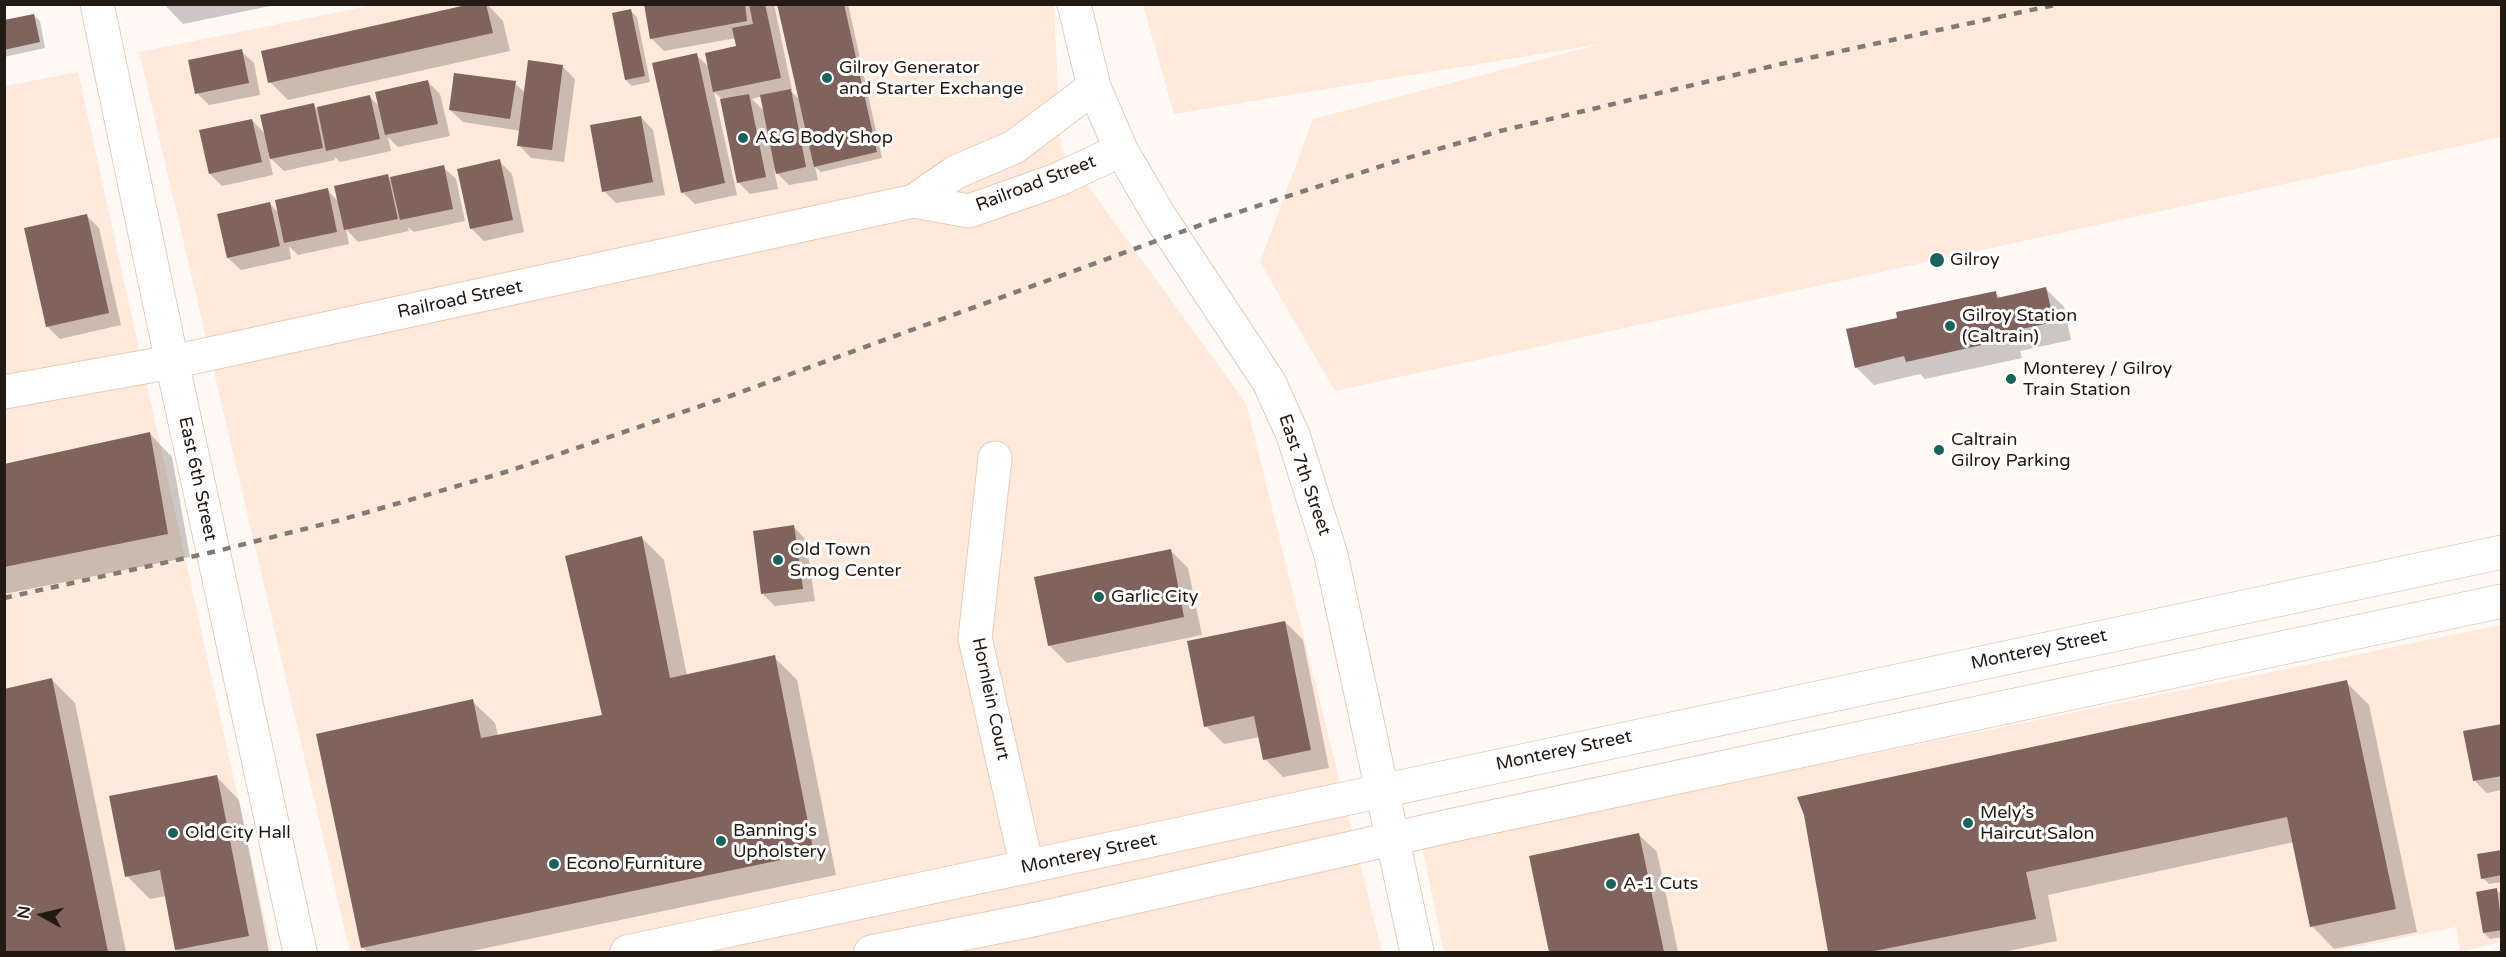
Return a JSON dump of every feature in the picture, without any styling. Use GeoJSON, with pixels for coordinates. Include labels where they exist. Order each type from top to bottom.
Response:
{"type":"FeatureCollection","features":[{"type":"Feature","properties":{"kind":"street","name":"East 6th Street"},"geometry":{"type":"LineString","coordinates":[[97,4],[300,952]]}},
{"type":"Feature","properties":{"kind":"street","name":"East 7th Street"},"geometry":{"type":"LineString","coordinates":[[1074,4],[1094,87],[1121,150],[1160,217],[1269,382],[1293,435],[1331,555],[1417,952]]}},
{"type":"Feature","properties":{"kind":"street","name":"Railroad Street"},"geometry":{"type":"LineString","coordinates":[[4,392],[172,362],[914,201],[956,172],[1014,147],[1094,87]]}},
{"type":"Feature","properties":{"kind":"street","name":"Railroad Street"},"geometry":{"type":"LineString","coordinates":[[914,201],[969,211],[1057,180],[1121,150]]}},
{"type":"Feature","properties":{"kind":"street","name":"Hornlein Court"},"geometry":{"type":"LineString","coordinates":[[995,458],[975,639],[1027,867]]}},
{"type":"Feature","properties":{"kind":"street","name":"Monterey Street"},"geometry":{"type":"LineString","coordinates":[[627,952],[2502,552]]}},
{"type":"Feature","properties":{"kind":"street"},"geometry":{"type":"LineString","coordinates":[[871,952],[1037,919],[1392,838],[2502,602]]}},
{"type":"Feature","properties":{"kind":"shaded area"},"geometry":{"type":"Polygon","coordinates":[[[374,5],[1054,5],[1061,149],[1246,403],[1382,952],[350,952],[139,52],[374,5]]]}},
{"type":"Feature","properties":{"kind":"shaded area"},"geometry":{"type":"Polygon","coordinates":[[[1143,5],[2501,5],[2501,137],[1335,391],[1260,262],[1313,119],[1601,44],[1174,114],[1143,5]]]}},
{"type":"Feature","properties":{"kind":"shaded area"},"geometry":{"type":"Polygon","coordinates":[[[78,72],[272,952],[5,952],[5,86],[78,72]]]}},
{"type":"Feature","properties":{"kind":"shaded area"},"geometry":{"type":"Polygon","coordinates":[[[2501,625],[2501,942],[2460,952],[2456,927],[2333,952],[1444,952],[1422,846],[2501,625]]]}},
{"type":"Feature","properties":{"kind":"building"},"geometry":{"type":"Polygon","coordinates":[[[471,4],[486,4],[493,33],[268,83],[261,51],[471,4]]]}},
{"type":"Feature","properties":{"kind":"building"},"geometry":{"type":"Polygon","coordinates":[[[644,4],[745,4],[747,21],[650,39],[644,4]]]}},
{"type":"Feature","properties":{"kind":"building"},"geometry":{"type":"Polygon","coordinates":[[[749,4],[765,4],[781,78],[713,92],[705,53],[736,46],[732,28],[753,24],[749,4]]]}},
{"type":"Feature","properties":{"kind":"building","name":"Gilroy Generator and Starter Exchange"},"geometry":{"type":"Polygon","coordinates":[[[777,4],[844,4],[877,152],[814,167],[777,4]]]}},
{"type":"Feature","properties":{"kind":"building"},"geometry":{"type":"Polygon","coordinates":[[[631,9],[645,76],[625,80],[612,13],[631,9]]]}},
{"type":"Feature","properties":{"kind":"building"},"geometry":{"type":"Polygon","coordinates":[[[34,14],[40,42],[4,50],[4,20],[34,14]]]}},
{"type":"Feature","properties":{"kind":"building"},"geometry":{"type":"Polygon","coordinates":[[[242,49],[249,83],[195,94],[188,60],[242,49]]]}},
{"type":"Feature","properties":{"kind":"building"},"geometry":{"type":"Polygon","coordinates":[[[697,53],[725,183],[681,193],[652,63],[697,53]]]}},
{"type":"Feature","properties":{"kind":"building"},"geometry":{"type":"Polygon","coordinates":[[[528,60],[563,65],[552,150],[517,146],[528,60]]]}},
{"type":"Feature","properties":{"kind":"building"},"geometry":{"type":"Polygon","coordinates":[[[454,73],[516,81],[510,119],[449,110],[454,73]]]}},
{"type":"Feature","properties":{"kind":"building"},"geometry":{"type":"Polygon","coordinates":[[[428,80],[438,124],[385,135],[375,92],[428,80]]]}},
{"type":"Feature","properties":{"kind":"building"},"geometry":{"type":"Polygon","coordinates":[[[791,89],[806,167],[776,174],[760,95],[791,89]]]}},
{"type":"Feature","properties":{"kind":"building","name":"A&G Body Shop"},"geometry":{"type":"Polygon","coordinates":[[[749,94],[766,177],[737,183],[720,99],[749,94]]]}},
{"type":"Feature","properties":{"kind":"building"},"geometry":{"type":"Polygon","coordinates":[[[370,95],[380,139],[326,151],[317,107],[370,95]]]}},
{"type":"Feature","properties":{"kind":"building"},"geometry":{"type":"Polygon","coordinates":[[[314,103],[323,148],[270,159],[260,115],[314,103]]]}},
{"type":"Feature","properties":{"kind":"building"},"geometry":{"type":"Polygon","coordinates":[[[641,116],[653,182],[602,192],[590,125],[641,116]]]}},
{"type":"Feature","properties":{"kind":"building"},"geometry":{"type":"Polygon","coordinates":[[[252,119],[262,162],[209,174],[199,130],[252,119]]]}},
{"type":"Feature","properties":{"kind":"building"},"geometry":{"type":"Polygon","coordinates":[[[500,159],[513,220],[470,229],[457,169],[500,159]]]}},
{"type":"Feature","properties":{"kind":"building"},"geometry":{"type":"Polygon","coordinates":[[[444,165],[453,209],[400,220],[390,177],[444,165]]]}},
{"type":"Feature","properties":{"kind":"building"},"geometry":{"type":"Polygon","coordinates":[[[388,174],[398,219],[344,230],[334,186],[388,174]]]}},
{"type":"Feature","properties":{"kind":"building"},"geometry":{"type":"Polygon","coordinates":[[[328,188],[337,232],[284,243],[275,200],[328,188]]]}},
{"type":"Feature","properties":{"kind":"building"},"geometry":{"type":"Polygon","coordinates":[[[270,202],[280,246],[227,258],[217,214],[270,202]]]}},
{"type":"Feature","properties":{"kind":"building"},"geometry":{"type":"Polygon","coordinates":[[[87,214],[109,313],[46,327],[24,228],[87,214]]]}},
{"type":"Feature","properties":{"kind":"building","name":"Gilroy Station (Caltrain)"},"geometry":{"type":"Polygon","coordinates":[[[2046,287],[2054,322],[2003,333],[2004,340],[1906,362],[1904,356],[1855,368],[1846,329],[1897,318],[1896,312],[1996,291],[1997,298],[2046,287]]]}},
{"type":"Feature","properties":{"kind":"building"},"geometry":{"type":"Polygon","coordinates":[[[150,432],[168,534],[4,567],[4,464],[150,432]]]}},
{"type":"Feature","properties":{"kind":"building","name":"Old Town Smog Center"},"geometry":{"type":"Polygon","coordinates":[[[794,525],[803,589],[761,594],[753,531],[794,525]]]}},
{"type":"Feature","properties":{"kind":"building"},"geometry":{"type":"Polygon","coordinates":[[[642,536],[670,678],[775,655],[814,853],[361,948],[316,734],[473,699],[481,738],[602,715],[565,556],[642,536]]]}},
{"type":"Feature","properties":{"kind":"building"},"geometry":{"type":"Polygon","coordinates":[[[1171,549],[1184,617],[1048,646],[1034,577],[1171,549]]]}},
{"type":"Feature","properties":{"kind":"building"},"geometry":{"type":"Polygon","coordinates":[[[1285,621],[1311,750],[1263,760],[1254,716],[1204,727],[1187,641],[1285,621]]]}},
{"type":"Feature","properties":{"kind":"building"},"geometry":{"type":"Polygon","coordinates":[[[52,678],[108,952],[4,952],[4,689],[52,678]]]}},
{"type":"Feature","properties":{"kind":"building"},"geometry":{"type":"Polygon","coordinates":[[[2347,680],[2396,909],[2310,927],[2287,817],[2026,872],[2036,919],[1869,952],[1828,952],[1804,815],[1797,797],[2347,680]]]}},
{"type":"Feature","properties":{"kind":"building"},"geometry":{"type":"Polygon","coordinates":[[[2502,724],[2502,776],[2473,781],[2463,731],[2502,724]]]}},
{"type":"Feature","properties":{"kind":"building","name":"Old City Hall"},"geometry":{"type":"Polygon","coordinates":[[[217,775],[249,936],[175,950],[160,870],[125,877],[109,796],[217,775]]]}},
{"type":"Feature","properties":{"kind":"building"},"geometry":{"type":"Polygon","coordinates":[[[1639,833],[1664,952],[1549,952],[1529,856],[1639,833]]]}},
{"type":"Feature","properties":{"kind":"building"},"geometry":{"type":"Polygon","coordinates":[[[2502,850],[2502,875],[2481,879],[2477,854],[2502,850]]]}},
{"type":"Feature","properties":{"kind":"building"},"geometry":{"type":"Polygon","coordinates":[[[2497,888],[2502,930],[2483,933],[2476,892],[2497,888]]]}},
{"type":"Feature","properties":{"kind":"railway"},"geometry":{"type":"LineString","coordinates":[[4,598],[213,552],[344,519],[509,471],[733,395],[1214,220],[1394,162],[1500,131],[1781,64],[2059,4]]}},
{"type":"Feature","properties":{"kind":"place","name":"Gilroy Generator and Starter Exchange"},"geometry":{"type":"Point","coordinates":[827,78]}},
{"type":"Feature","properties":{"kind":"place","name":"A&G Body Shop"},"geometry":{"type":"Point","coordinates":[743,138]}},
{"type":"Feature","properties":{"kind":"place","name":"Gilroy"},"geometry":{"type":"Point","coordinates":[1937,260]}},
{"type":"Feature","properties":{"kind":"place","name":"Gilroy Station (Caltrain)"},"geometry":{"type":"Point","coordinates":[1950,326]}},
{"type":"Feature","properties":{"kind":"place","name":"Monterey / Gilroy Train Station"},"geometry":{"type":"Point","coordinates":[2011,379]}},
{"type":"Feature","properties":{"kind":"place","name":"Caltrain Gilroy Parking"},"geometry":{"type":"Point","coordinates":[1939,450]}},
{"type":"Feature","properties":{"kind":"place","name":"Old Town Smog Center"},"geometry":{"type":"Point","coordinates":[778,560]}},
{"type":"Feature","properties":{"kind":"place","name":"Garlic City"},"geometry":{"type":"Point","coordinates":[1099,597]}},
{"type":"Feature","properties":{"kind":"place","name":"Mely’s Haircut Salon"},"geometry":{"type":"Point","coordinates":[1968,823]}},
{"type":"Feature","properties":{"kind":"place","name":"Old City Hall"},"geometry":{"type":"Point","coordinates":[173,833]}},
{"type":"Feature","properties":{"kind":"place","name":"Banning's Upholstery"},"geometry":{"type":"Point","coordinates":[721,841]}},
{"type":"Feature","properties":{"kind":"place","name":"Econo Furniture"},"geometry":{"type":"Point","coordinates":[554,864]}},
{"type":"Feature","properties":{"kind":"place","name":"A-1 Cuts"},"geometry":{"type":"Point","coordinates":[1611,884]}}]}
